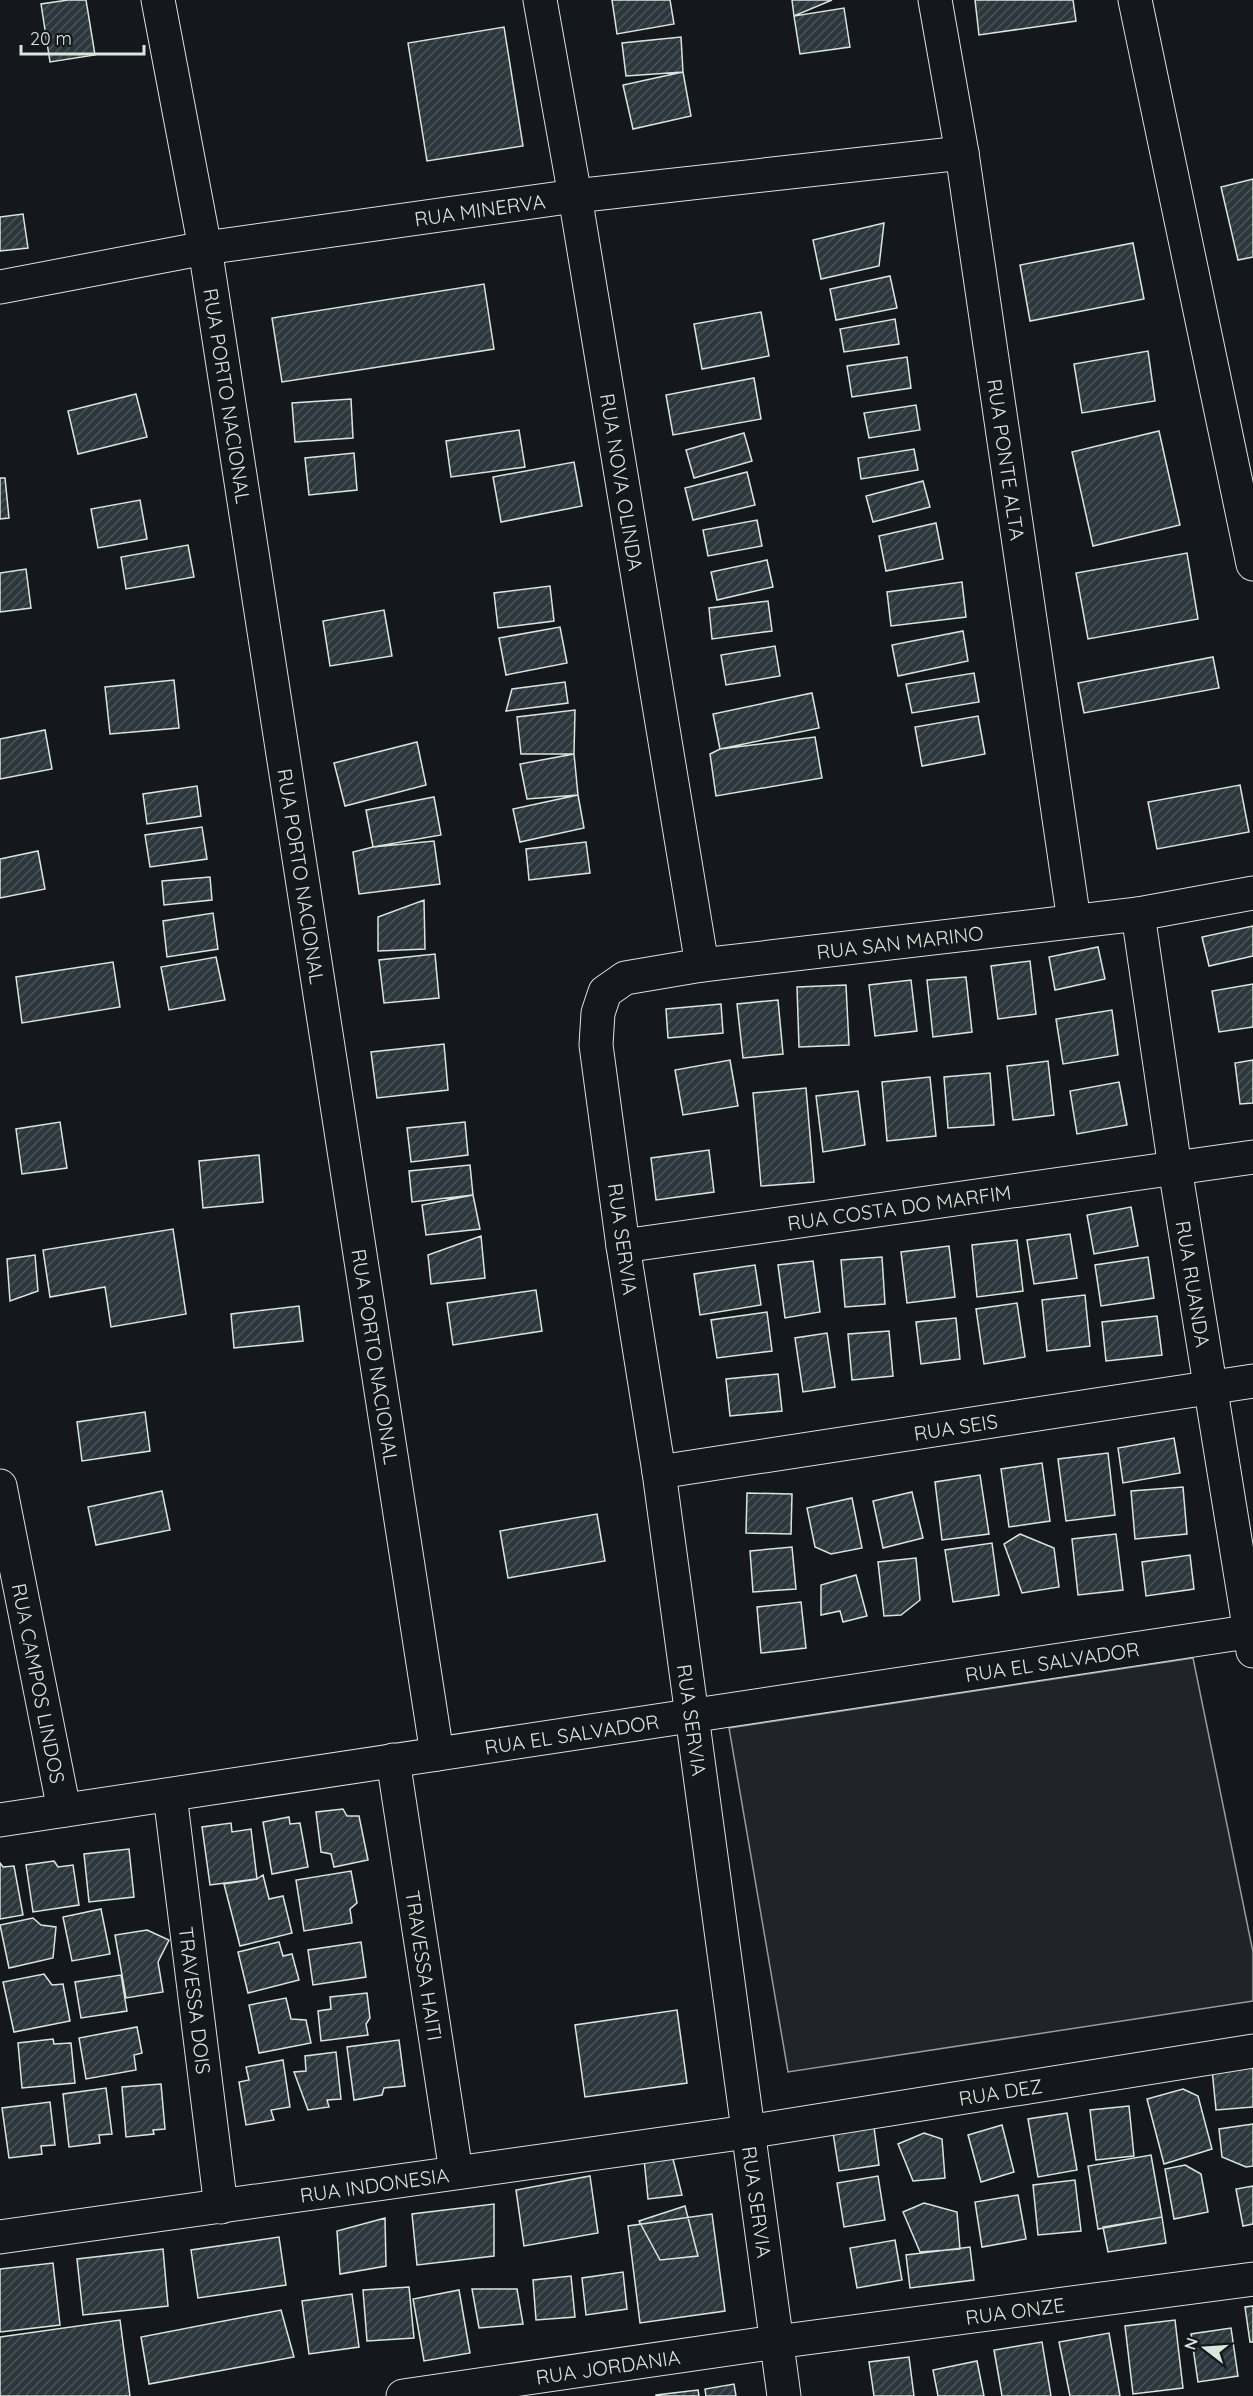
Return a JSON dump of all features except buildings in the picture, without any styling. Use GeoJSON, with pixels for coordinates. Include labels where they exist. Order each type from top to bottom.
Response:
{"type":"FeatureCollection","features":[{"type":"Feature","properties":{"kind":"street","name":"RUA PORTO NACIONAL"},"geometry":{"type":"LineString","coordinates":[[158,0],[205,248],[437,1754]]}},
{"type":"Feature","properties":{"kind":"street","name":"RUA NOVA OLINDA"},"geometry":{"type":"LineString","coordinates":[[540,0],[702,965]]}},
{"type":"Feature","properties":{"kind":"street","name":"RUA PONTE ALTA"},"geometry":{"type":"LineString","coordinates":[[935,0],[962,153],[1074,921]]}},
{"type":"Feature","properties":{"kind":"street"},"geometry":{"type":"LineString","coordinates":[[1135,0],[1253,564]]}},
{"type":"Feature","properties":{"kind":"street","name":"RUA MINERVA"},"geometry":{"type":"LineString","coordinates":[[0,287],[205,248],[574,196],[962,153]]}},
{"type":"Feature","properties":{"kind":"street","name":"RUA SAN MARINO"},"geometry":{"type":"LineString","coordinates":[[596,1045],[598,1013],[605,992],[625,978],[702,965],[1138,914],[1253,893]]}},
{"type":"Feature","properties":{"kind":"street","name":"RUA RUANDA"},"geometry":{"type":"LineString","coordinates":[[1138,914],[1175,1168],[1252,1638]]}},
{"type":"Feature","properties":{"kind":"street","name":"RUA SERVIA"},"geometry":{"type":"LineString","coordinates":[[596,1045],[623,1246],[659,1472],[784,2396]]}},
{"type":"Feature","properties":{"kind":"street","name":"RUA COSTA DO MARFIM"},"geometry":{"type":"LineString","coordinates":[[623,1246],[1253,1156]]}},
{"type":"Feature","properties":{"kind":"street","name":"RUA SEIS"},"geometry":{"type":"LineString","coordinates":[[659,1472],[1253,1381]]}},
{"type":"Feature","properties":{"kind":"street","name":"RUA CAMPOS LINDOS"},"geometry":{"type":"LineString","coordinates":[[0,1486],[64,1810]]}},
{"type":"Feature","properties":{"kind":"street","name":"RUA EL SALVADOR"},"geometry":{"type":"LineString","coordinates":[[0,1820],[692,1715],[1252,1638]]}},
{"type":"Feature","properties":{"kind":"street","name":"TRAVESSA HAITI"},"geometry":{"type":"LineString","coordinates":[[393,1761],[456,2172]]}},
{"type":"Feature","properties":{"kind":"street","name":"TRAVESSA DOIS"},"geometry":{"type":"LineString","coordinates":[[170,1795],[221,2207]]}},
{"type":"Feature","properties":{"kind":"street","name":"RUA DEZ"},"geometry":{"type":"LineString","coordinates":[[747,2132],[1253,2051]]}},
{"type":"Feature","properties":{"kind":"street","name":"RUA INDONESIA"},"geometry":{"type":"LineString","coordinates":[[0,2237],[747,2132]]}},
{"type":"Feature","properties":{"kind":"street","name":"RUA ONZE"},"geometry":{"type":"LineString","coordinates":[[776,2342],[1253,2279]]}},
{"type":"Feature","properties":{"kind":"street","name":"RUA JORDANIA"},"geometry":{"type":"LineString","coordinates":[[403,2396],[776,2342]]}},
{"type":"Feature","properties":{"kind":"shaded area"},"geometry":{"type":"Polygon","coordinates":[[[1193,1658],[1253,1952],[1253,2001],[788,2072],[729,1728],[1193,1658]]]}}]}
